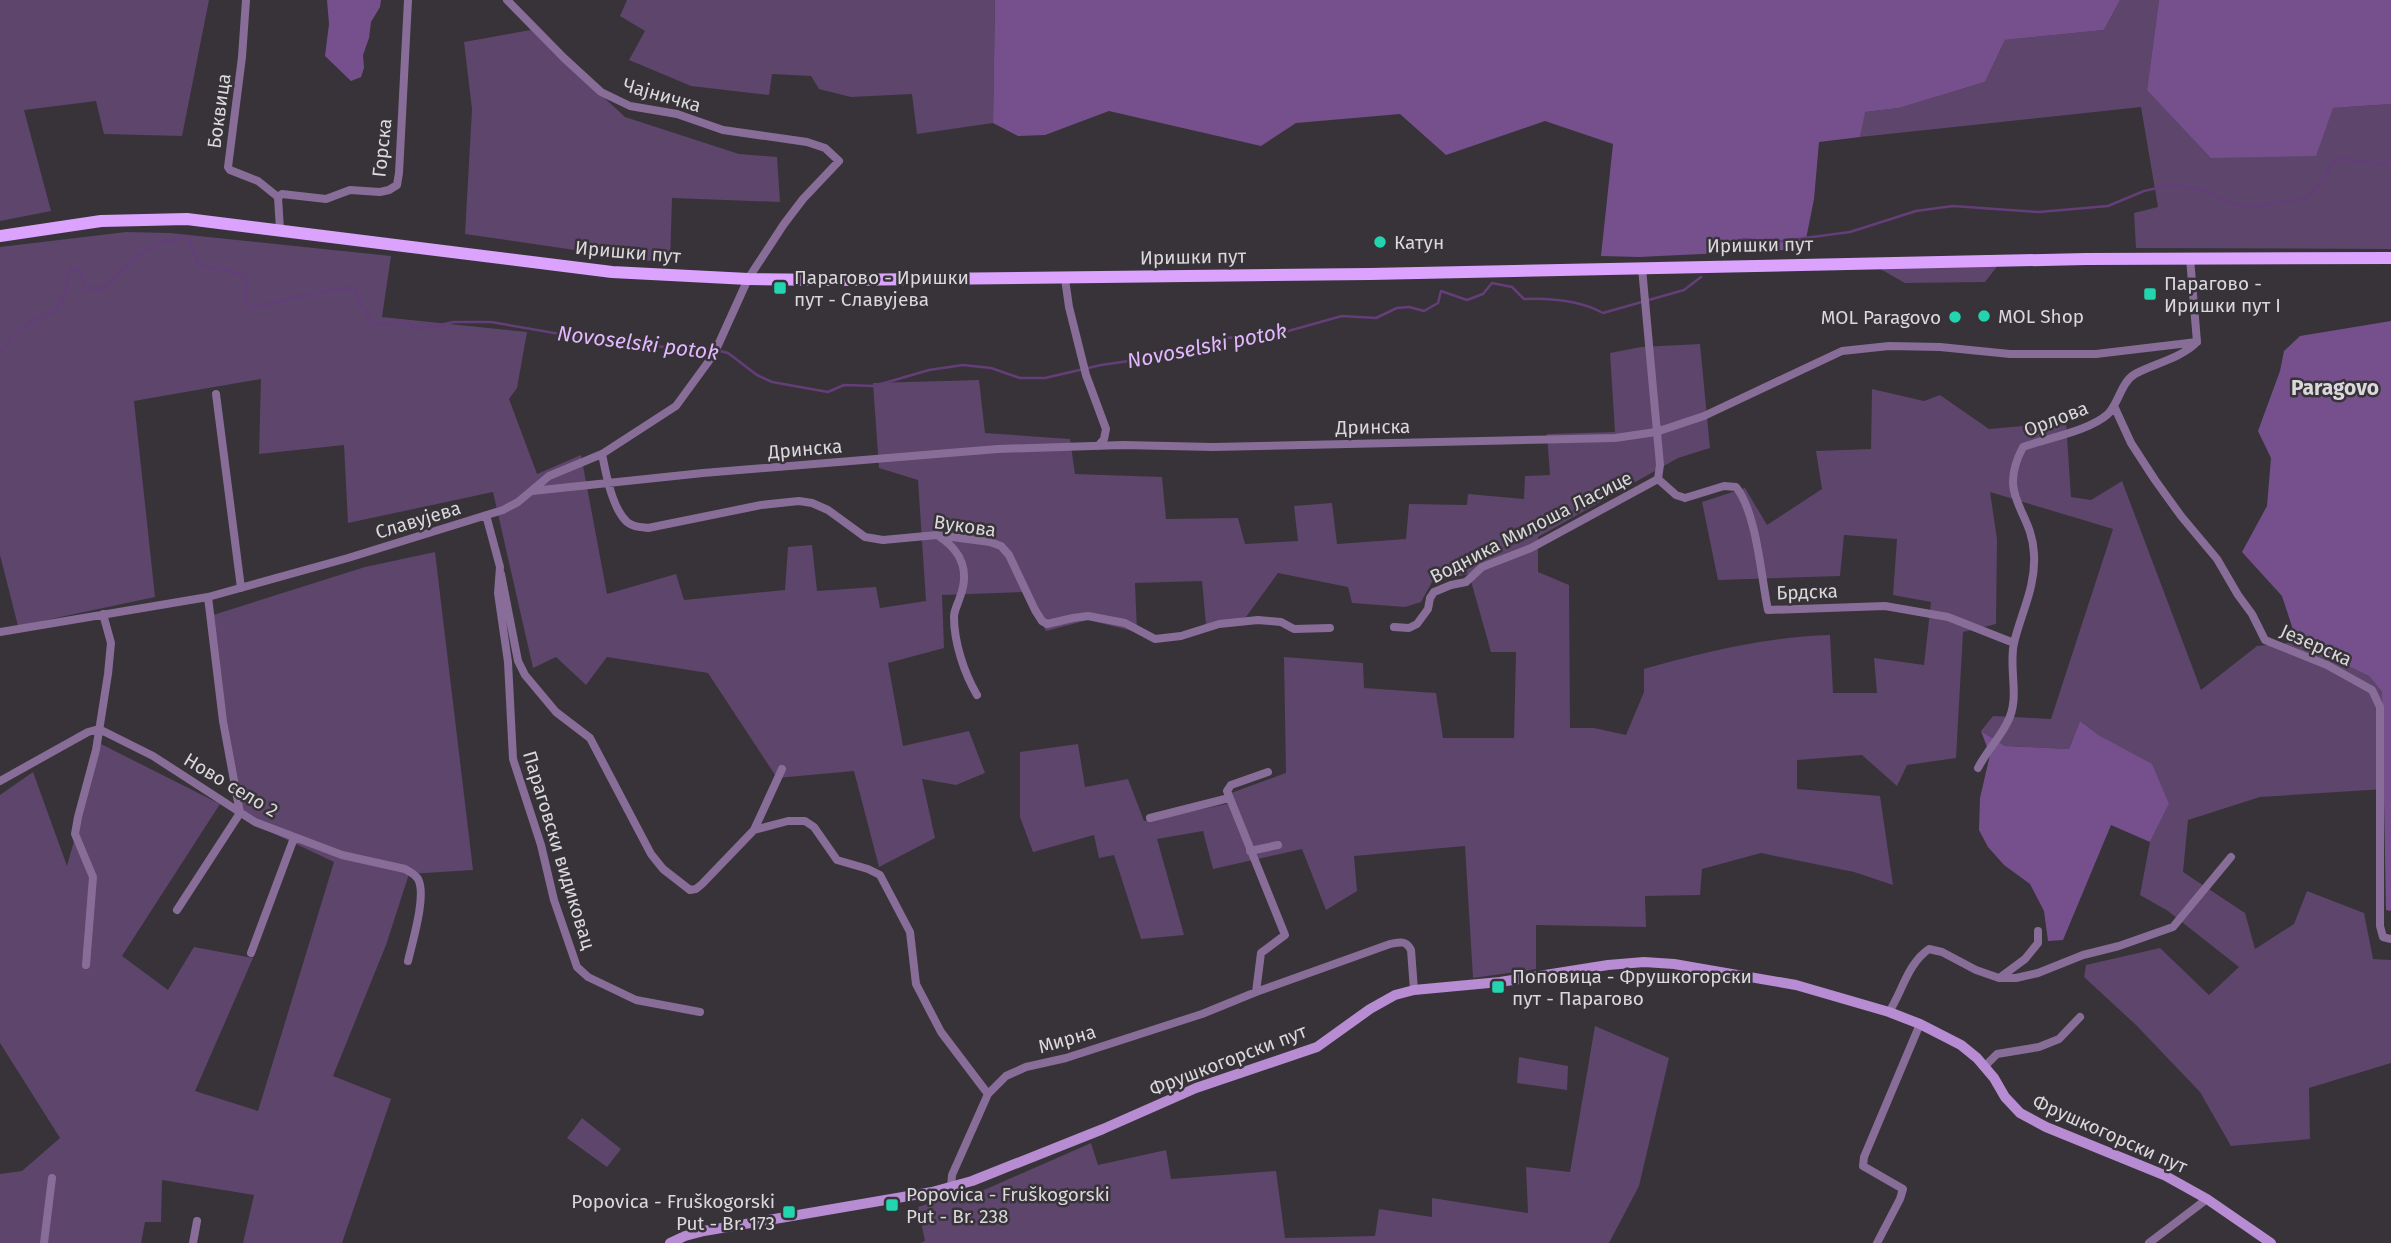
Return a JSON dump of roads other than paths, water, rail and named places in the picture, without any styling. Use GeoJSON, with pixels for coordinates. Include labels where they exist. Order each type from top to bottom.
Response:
{"type":"FeatureCollection","features":[{"type":"Feature","properties":{"kind":"main road","name":"Иришки пут"},"geometry":{"type":"LineString","coordinates":[[0,236],[69,224],[139,219],[211,221],[612,272],[748,279],[1065,279],[1868,262],[2391,258]]}},
{"type":"Feature","properties":{"kind":"street","name":"Боквица"},"geometry":{"type":"LineString","coordinates":[[246,0],[242,57],[228,164],[230,170],[258,181],[278,197]]}},
{"type":"Feature","properties":{"kind":"street","name":"Горска"},"geometry":{"type":"LineString","coordinates":[[278,197],[285,193],[326,199],[350,190],[380,192],[397,185],[408,0]]}},
{"type":"Feature","properties":{"kind":"street","name":"Чајничка"},"geometry":{"type":"LineString","coordinates":[[506,0],[601,92],[630,106],[677,114],[723,130],[807,142],[825,148],[839,161]]}},
{"type":"Feature","properties":{"kind":"street","name":"Славујева"},"geometry":{"type":"LineString","coordinates":[[0,632],[208,597],[348,558],[486,515],[518,502],[550,476],[602,454],[676,406],[714,354],[748,279],[803,199],[839,161]]}},
{"type":"Feature","properties":{"kind":"street"},"geometry":{"type":"LineString","coordinates":[[278,197],[280,230]]}},
{"type":"Feature","properties":{"kind":"street"},"geometry":{"type":"LineString","coordinates":[[2190,258],[2197,342]]}},
{"type":"Feature","properties":{"kind":"street"},"geometry":{"type":"LineString","coordinates":[[1642,268],[1660,465],[1658,479]]}},
{"type":"Feature","properties":{"kind":"street"},"geometry":{"type":"LineString","coordinates":[[1065,279],[1086,375],[1106,429],[1123,445]]}},
{"type":"Feature","properties":{"kind":"street","name":"Орлова"},"geometry":{"type":"LineString","coordinates":[[1978,768],[2008,722],[2014,700],[2014,643],[2033,585],[2035,552],[2012,490],[2012,474],[2022,447],[2086,426],[2106,416],[2131,376],[2188,351],[2197,342]]}},
{"type":"Feature","properties":{"kind":"street","name":"Дринска"},"geometry":{"type":"LineString","coordinates":[[532,491],[911,455],[1123,445],[1213,447],[1615,438],[1656,432],[1704,416],[1842,351],[1889,346],[1940,347],[2010,354],[2096,354],[2197,342]]}},
{"type":"Feature","properties":{"kind":"street"},"geometry":{"type":"LineString","coordinates":[[216,394],[241,588]]}},
{"type":"Feature","properties":{"kind":"street","name":"Језерска"},"geometry":{"type":"LineString","coordinates":[[2114,406],[2131,443],[2181,516],[2217,559],[2265,640],[2327,666],[2372,690],[2380,707],[2380,926],[2383,937],[2391,939]]}},
{"type":"Feature","properties":{"kind":"street"},"geometry":{"type":"LineString","coordinates":[[1098,446],[1104,439],[1106,429]]}},
{"type":"Feature","properties":{"kind":"street","name":"Вукова"},"geometry":{"type":"LineString","coordinates":[[602,454],[609,484],[620,512],[627,523],[636,527],[648,528],[773,503],[799,501],[828,510],[866,537],[883,540],[937,535],[990,542],[1001,547],[1009,555],[1042,621],[1047,624],[1073,618],[1102,618],[1132,626],[1155,639],[1181,636],[1219,624],[1258,620],[1281,622],[1294,629],[1330,628]]}},
{"type":"Feature","properties":{"kind":"street","name":"Брдска"},"geometry":{"type":"LineString","coordinates":[[1658,479],[1676,495],[1685,498],[1724,486],[1736,486],[1746,506],[1765,582],[1768,610],[1885,606],[1948,618],[2014,643]]}},
{"type":"Feature","properties":{"kind":"street","name":"Водника Милоша Ласице"},"geometry":{"type":"LineString","coordinates":[[1394,628],[1409,628],[1416,624],[1428,610],[1434,592],[1466,582],[1482,567],[1531,548],[1658,479]]}},
{"type":"Feature","properties":{"kind":"street","name":"Параговски видиковац"},"geometry":{"type":"LineString","coordinates":[[486,515],[500,567],[518,661],[525,675],[556,712],[590,738],[652,854],[663,869],[690,890],[696,889],[754,830],[782,769]]}},
{"type":"Feature","properties":{"kind":"street"},"geometry":{"type":"LineString","coordinates":[[937,535],[959,553],[964,571],[962,594],[953,614],[956,640],[976,695]]}},
{"type":"Feature","properties":{"kind":"street","name":"Параговски видиковац"},"geometry":{"type":"LineString","coordinates":[[500,567],[498,593],[509,663],[513,759],[541,845],[554,900],[577,967],[588,977],[636,1000],[700,1012]]}},
{"type":"Feature","properties":{"kind":"street"},"geometry":{"type":"LineString","coordinates":[[177,910],[240,813],[223,721],[208,597]]}},
{"type":"Feature","properties":{"kind":"street"},"geometry":{"type":"LineString","coordinates":[[86,965],[93,877],[75,834],[96,750],[108,674],[111,643],[103,614]]}},
{"type":"Feature","properties":{"kind":"street"},"geometry":{"type":"LineString","coordinates":[[0,782],[88,732],[99,729]]}},
{"type":"Feature","properties":{"kind":"street","name":"Ново село 2"},"geometry":{"type":"LineString","coordinates":[[99,729],[153,756],[240,813],[294,838],[342,855],[413,873],[421,888],[408,961]]}},
{"type":"Feature","properties":{"kind":"street"},"geometry":{"type":"LineString","coordinates":[[1256,992],[1261,953],[1284,935],[1227,792],[1231,785],[1268,772]]}},
{"type":"Feature","properties":{"kind":"street"},"geometry":{"type":"LineString","coordinates":[[1150,818],[1228,799]]}},
{"type":"Feature","properties":{"kind":"street"},"geometry":{"type":"LineString","coordinates":[[754,830],[788,821],[805,821],[814,827],[837,860],[861,866],[880,875],[910,932],[916,984],[942,1032],[988,1094]]}},
{"type":"Feature","properties":{"kind":"street"},"geometry":{"type":"LineString","coordinates":[[251,953],[294,838]]}},
{"type":"Feature","properties":{"kind":"street"},"geometry":{"type":"LineString","coordinates":[[1250,851],[1278,845]]}},
{"type":"Feature","properties":{"kind":"street"},"geometry":{"type":"LineString","coordinates":[[1889,1012],[1920,955],[1929,949],[1942,952],[1976,970],[1999,978],[2016,978],[2038,973],[2083,955],[2119,946],[2173,927],[2231,857]]}},
{"type":"Feature","properties":{"kind":"street"},"geometry":{"type":"LineString","coordinates":[[1999,978],[2025,959],[2038,943],[2038,931]]}},
{"type":"Feature","properties":{"kind":"street","name":"Мирна"},"geometry":{"type":"LineString","coordinates":[[951,1187],[951,1175],[988,1094],[1006,1076],[1026,1067],[1066,1058],[1202,1014],[1390,944],[1402,942],[1409,945],[1414,990]]}},
{"type":"Feature","properties":{"kind":"street","name":"Фрушкогорски пут"},"geometry":{"type":"LineString","coordinates":[[670,1243],[704,1231],[951,1187],[1102,1129],[1196,1088],[1317,1047],[1370,1009],[1395,995],[1414,990],[1500,982],[1644,962],[1687,966],[1796,985],[1889,1012],[1920,1024],[1961,1045],[1984,1067],[2004,1097],[2021,1113],[2046,1127],[2164,1175],[2207,1199],[2271,1243]]}},
{"type":"Feature","properties":{"kind":"street"},"geometry":{"type":"LineString","coordinates":[[1984,1067],[1997,1054],[2039,1047],[2059,1039],[2080,1017]]}},
{"type":"Feature","properties":{"kind":"street"},"geometry":{"type":"LineString","coordinates":[[1877,1243],[1903,1189],[1863,1166],[1864,1157],[1920,1024]]}},
{"type":"Feature","properties":{"kind":"street"},"geometry":{"type":"LineString","coordinates":[[44,1243],[52,1178]]}},
{"type":"Feature","properties":{"kind":"street"},"geometry":{"type":"LineString","coordinates":[[2149,1243],[2207,1199]]}},
{"type":"Feature","properties":{"kind":"street"},"geometry":{"type":"LineString","coordinates":[[193,1243],[197,1221]]}},
{"type":"Feature","properties":{"kind":"waterway","name":"Novoselski potok"},"geometry":{"type":"LineString","coordinates":[[1717,247],[1744,239],[1775,242],[1850,232],[1916,211],[1953,206],[2039,212],[2108,206],[2144,191],[2175,184],[2205,191],[2232,204],[2247,207],[2309,197],[2325,177],[2333,160],[2391,163]]}},
{"type":"Feature","properties":{"kind":"waterway","name":"Novoselski potok"},"geometry":{"type":"LineString","coordinates":[[0,351],[12,337],[37,318],[55,311],[64,296],[70,269],[77,269],[84,277],[85,288],[103,288],[152,247],[175,239],[189,239],[199,265],[230,271],[247,278],[245,299],[249,308],[355,287],[361,305],[373,323],[387,325],[400,322],[420,329],[454,322],[491,322],[606,342],[634,342],[687,351],[713,349]]}},
{"type":"Feature","properties":{"kind":"waterway","name":"Novoselski potok"},"geometry":{"type":"LineString","coordinates":[[720,351],[728,353],[757,375],[772,382],[828,392],[844,385],[874,386],[929,370],[963,365],[991,368],[1020,378],[1045,378],[1227,338],[1281,333],[1342,316],[1376,318],[1397,308],[1409,307],[1424,311],[1438,303],[1441,291],[1467,300],[1483,294],[1492,283],[1512,287],[1524,299],[1565,301],[1603,313],[1684,290],[1701,277]]}},
{"type":"Feature","properties":{"kind":"place","name":"Катун"},"geometry":{"type":"Point","coordinates":[1380,242]}},
{"type":"Feature","properties":{"kind":"place","name":"Парагово - Иришки пут - Славујева"},"geometry":{"type":"Point","coordinates":[780,288]}},
{"type":"Feature","properties":{"kind":"place","name":"Парагово - Иришки пут I"},"geometry":{"type":"Point","coordinates":[2150,294]}},
{"type":"Feature","properties":{"kind":"place","name":"MOL Shop"},"geometry":{"type":"Point","coordinates":[1984,316]}},
{"type":"Feature","properties":{"kind":"place","name":"MOL Paragovo"},"geometry":{"type":"Point","coordinates":[1955,317]}},
{"type":"Feature","properties":{"kind":"place","name":"Поповица - Фрушкогорски пут - Парагово"},"geometry":{"type":"Point","coordinates":[1498,987]}},
{"type":"Feature","properties":{"kind":"place","name":"Popovica - Fruškogorski Put - Br. 238"},"geometry":{"type":"Point","coordinates":[892,1205]}},
{"type":"Feature","properties":{"kind":"place","name":"Popovica - Fruškogorski Put - Br. 173"},"geometry":{"type":"Point","coordinates":[789,1212]}},
{"type":"Feature","properties":{"kind":"district","name":"Paragovo"},"geometry":{"type":"Point","coordinates":[2335,388]}}]}
